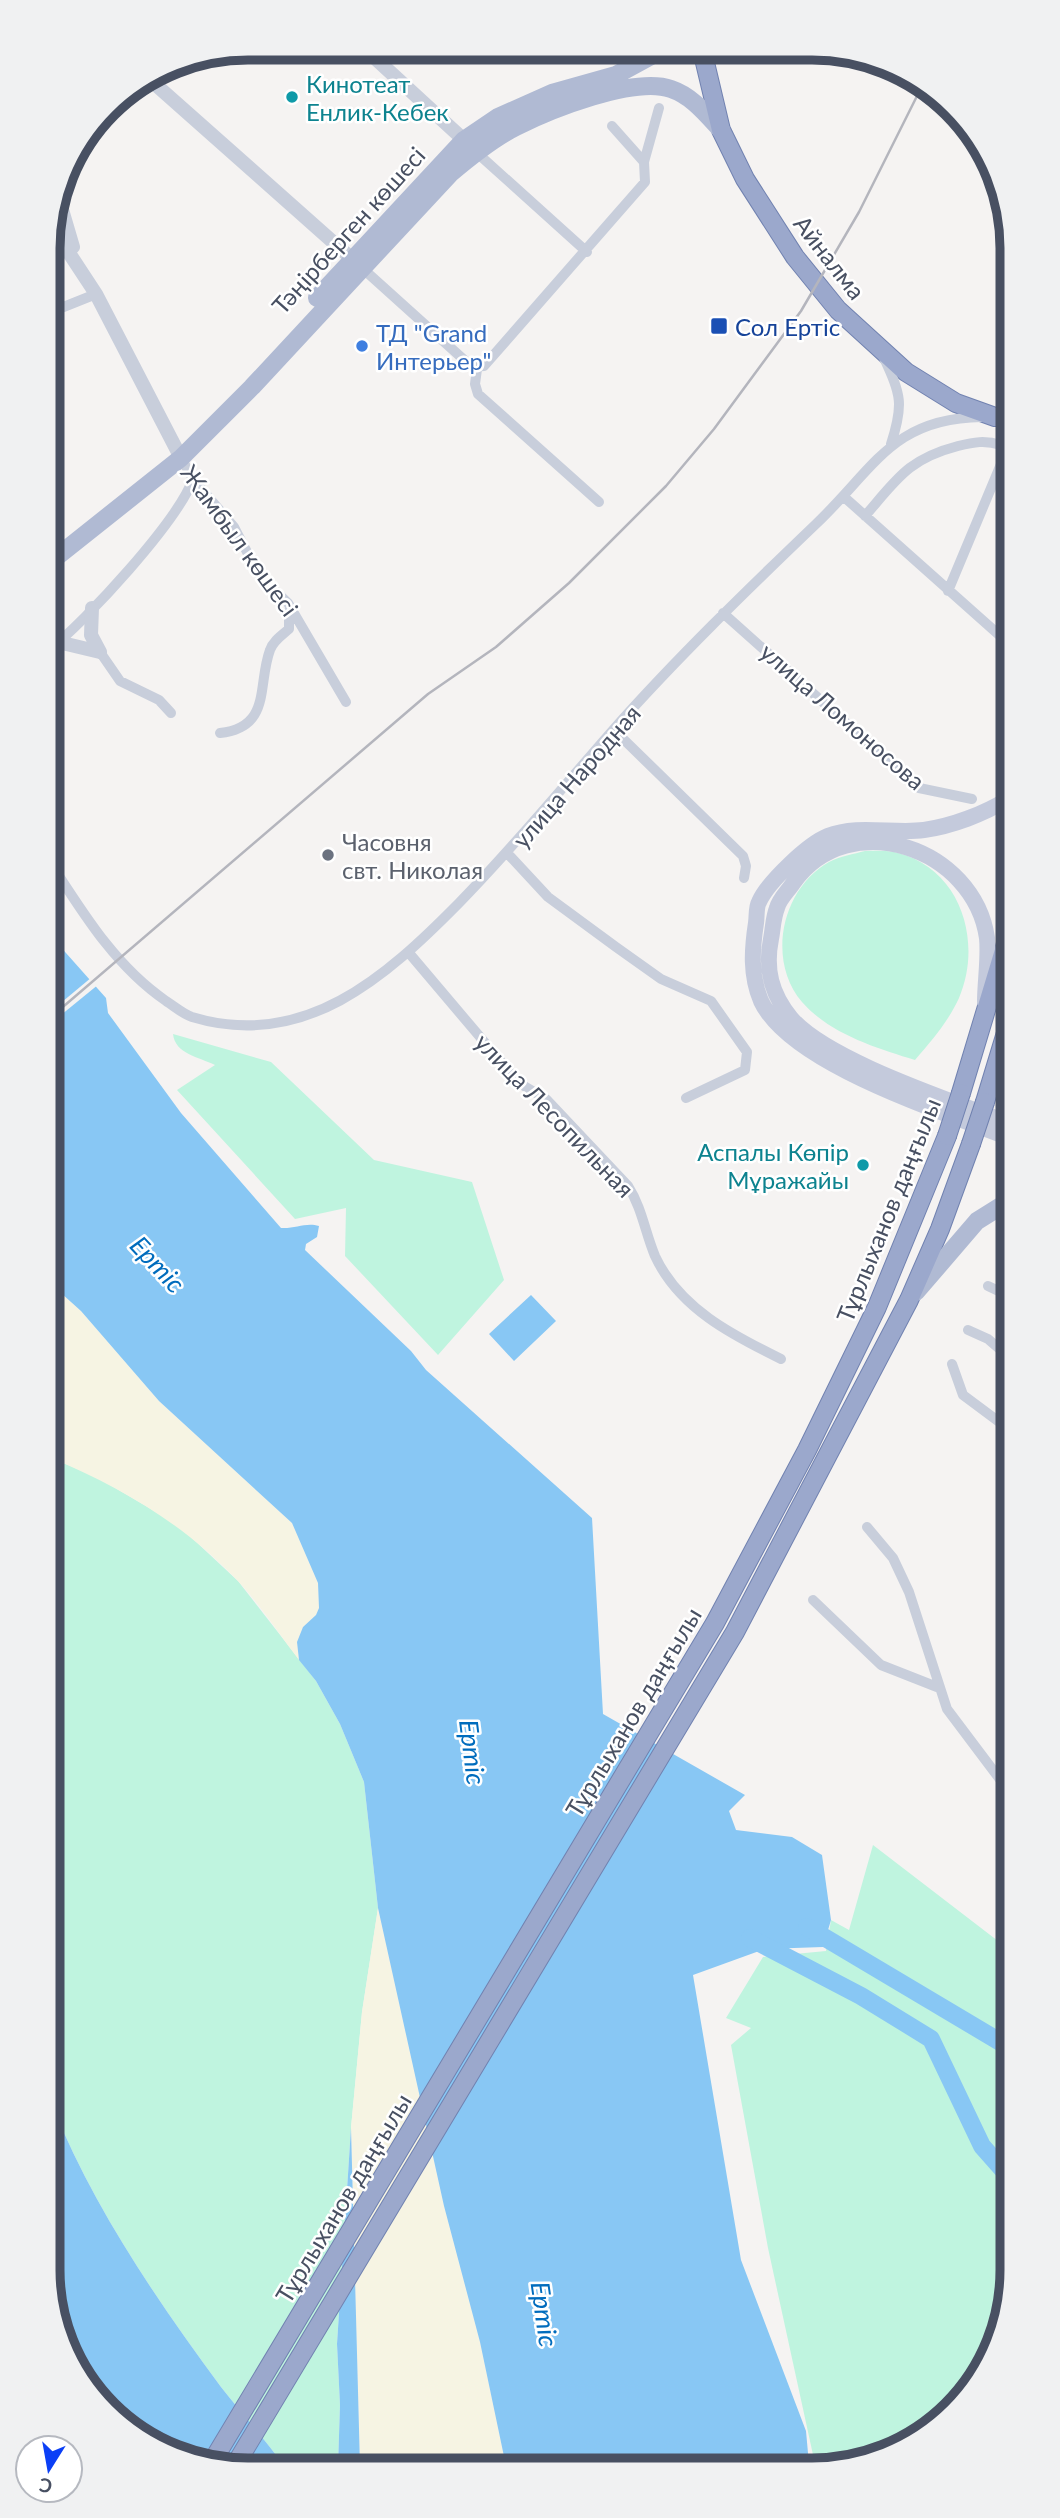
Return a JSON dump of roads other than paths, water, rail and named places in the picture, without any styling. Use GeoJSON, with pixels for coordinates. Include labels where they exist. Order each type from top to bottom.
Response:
{"type":"FeatureCollection","features":[{"type":"Feature","properties":{"kind":"highway","name":"Айналма"},"geometry":{"type":"LineString","coordinates":[[704,60],[721,130],[745,179],[795,257],[838,310],[931,389],[956,403],[1000,417]]}},
{"type":"Feature","properties":{"kind":"highway","name":"Тұрлыханов даңғылы"},"geometry":{"type":"LineString","coordinates":[[216,2456],[715,1623],[807,1450],[877,1307],[947,1136],[1000,965]]}},
{"type":"Feature","properties":{"kind":"highway","name":"Тұрлыханов даңғылы"},"geometry":{"type":"LineString","coordinates":[[239,2458],[712,1672],[909,1300],[940,1229],[1000,1053]]}},
{"type":"Feature","properties":{"kind":"main road","name":"Тәңірберген көшесі"},"geometry":{"type":"LineString","coordinates":[[60,554],[181,458],[253,387],[356,263],[450,174],[470,146],[509,112],[552,93],[616,75],[644,60]]}},
{"type":"Feature","properties":{"kind":"main road","name":"Тәңірберген көшесі"},"geometry":{"type":"LineString","coordinates":[[470,146],[559,109],[617,91],[643,87],[670,88],[694,101],[721,130]]}},
{"type":"Feature","properties":{"kind":"main road"},"geometry":{"type":"LineString","coordinates":[[1000,804],[990,810],[924,830],[851,838],[833,849],[801,873],[777,906],[767,961],[774,995],[792,1020],[825,1044],[868,1066],[1000,1120]]}},
{"type":"Feature","properties":{"kind":"main road"},"geometry":{"type":"LineString","coordinates":[[985,1018],[986,937],[970,892],[942,862],[908,846],[828,836],[791,863],[759,902],[750,958],[762,1001],[783,1030],[818,1056],[862,1079],[1000,1134]]}},
{"type":"Feature","properties":{"kind":"main road"},"geometry":{"type":"LineString","coordinates":[[909,1300],[945,1254],[977,1221],[1000,1207]]}},
{"type":"Feature","properties":{"kind":"street"},"geometry":{"type":"LineString","coordinates":[[377,60],[587,251]]}},
{"type":"Feature","properties":{"kind":"street"},"geometry":{"type":"LineString","coordinates":[[155,84],[477,369]]}},
{"type":"Feature","properties":{"kind":"street"},"geometry":{"type":"LineString","coordinates":[[477,369],[484,366],[645,182],[645,162],[659,108]]}},
{"type":"Feature","properties":{"kind":"street"},"geometry":{"type":"LineString","coordinates":[[612,126],[645,162]]}},
{"type":"Feature","properties":{"kind":"street","name":"Жамбыл көшесі"},"geometry":{"type":"LineString","coordinates":[[63,213],[79,265]]}},
{"type":"Feature","properties":{"kind":"street","name":"Жамбыл көшесі"},"geometry":{"type":"LineString","coordinates":[[60,238],[96,294],[193,479],[234,527],[259,575],[288,603],[345,702]]}},
{"type":"Feature","properties":{"kind":"street"},"geometry":{"type":"LineString","coordinates":[[60,308],[96,294]]}},
{"type":"Feature","properties":{"kind":"street"},"geometry":{"type":"LineString","coordinates":[[880,348],[901,395],[901,415],[891,444]]}},
{"type":"Feature","properties":{"kind":"street"},"geometry":{"type":"LineString","coordinates":[[477,369],[475,384],[478,394],[598,502]]}},
{"type":"Feature","properties":{"kind":"street","name":"улица Народная"},"geometry":{"type":"LineString","coordinates":[[60,876],[127,970],[189,1017],[258,1027],[295,1020],[365,987],[409,954],[508,854],[614,730],[723,613],[844,496],[891,444],[916,428],[938,421],[1000,417]]}},
{"type":"Feature","properties":{"kind":"street"},"geometry":{"type":"LineString","coordinates":[[865,516],[910,465],[933,452],[974,442],[1000,445]]}},
{"type":"Feature","properties":{"kind":"street"},"geometry":{"type":"LineString","coordinates":[[948,591],[1000,467]]}},
{"type":"Feature","properties":{"kind":"street"},"geometry":{"type":"LineString","coordinates":[[60,640],[92,608],[180,508],[193,479]]}},
{"type":"Feature","properties":{"kind":"street"},"geometry":{"type":"LineString","coordinates":[[844,496],[1000,636]]}},
{"type":"Feature","properties":{"kind":"street"},"geometry":{"type":"LineString","coordinates":[[220,733],[237,729],[255,715],[260,705],[270,650],[289,629],[291,618],[288,603]]}},
{"type":"Feature","properties":{"kind":"street"},"geometry":{"type":"LineString","coordinates":[[92,608],[91,635],[120,681],[159,701],[171,713]]}},
{"type":"Feature","properties":{"kind":"street","name":"улица Ломоносова"},"geometry":{"type":"LineString","coordinates":[[723,613],[919,788],[972,799]]}},
{"type":"Feature","properties":{"kind":"street"},"geometry":{"type":"LineString","coordinates":[[60,647],[100,652]]}},
{"type":"Feature","properties":{"kind":"street"},"geometry":{"type":"LineString","coordinates":[[614,730],[743,856],[746,866],[744,878]]}},
{"type":"Feature","properties":{"kind":"street"},"geometry":{"type":"LineString","coordinates":[[508,854],[548,897],[661,979],[711,1001],[747,1052],[749,1061],[745,1070],[687,1098]]}},
{"type":"Feature","properties":{"kind":"street","name":"улица Лесопильная"},"geometry":{"type":"LineString","coordinates":[[409,954],[519,1083],[546,1099],[628,1186],[637,1200],[658,1262],[678,1293],[732,1335],[781,1359]]}},
{"type":"Feature","properties":{"kind":"street"},"geometry":{"type":"LineString","coordinates":[[988,1286],[1000,1292]]}},
{"type":"Feature","properties":{"kind":"street"},"geometry":{"type":"LineString","coordinates":[[968,1330],[988,1339],[1000,1349]]}},
{"type":"Feature","properties":{"kind":"street"},"geometry":{"type":"LineString","coordinates":[[952,1364],[963,1395],[1000,1423]]}},
{"type":"Feature","properties":{"kind":"street"},"geometry":{"type":"LineString","coordinates":[[867,1527],[893,1558],[909,1592],[937,1687],[947,1709],[1000,1779]]}},
{"type":"Feature","properties":{"kind":"street"},"geometry":{"type":"LineString","coordinates":[[814,1600],[881,1665],[937,1687]]}},
{"type":"Feature","properties":{"kind":"water","name":"Ертіс"},"geometry":{"type":"Polygon","coordinates":[[[60,946],[106,998],[108,1013],[181,1113],[281,1228],[319,1226],[317,1237],[306,1244],[305,1250],[411,1351],[426,1370],[592,1518],[603,1714],[745,1795],[729,1811],[736,1830],[792,1837],[822,1855],[831,1920],[823,1947],[765,1949],[693,1975],[741,2260],[806,2431],[808,2458],[504,2458],[480,2342],[444,2206],[378,1908],[364,1782],[340,1724],[316,1681],[299,1660],[297,1642],[303,1627],[316,1615],[319,1608],[318,1583],[292,1523],[159,1401],[81,1311],[60,1292],[60,946]]]}},
{"type":"Feature","properties":{"kind":"water"},"geometry":{"type":"Polygon","coordinates":[[[531,1295],[556,1321],[514,1361],[489,1334],[531,1295]]]}},
{"type":"Feature","properties":{"kind":"water"},"geometry":{"type":"Polygon","coordinates":[[[60,2123],[87,2180],[150,2287],[221,2387],[279,2458],[235,2458],[187,2449],[133,2420],[98,2385],[74,2342],[61,2295],[60,2123]]]}},
{"type":"Feature","properties":{"kind":"water"},"geometry":{"type":"Polygon","coordinates":[[[351,2128],[360,2458],[338,2458],[340,2405],[337,2344],[351,2128]]]}},
{"type":"Feature","properties":{"kind":"waterway"},"geometry":{"type":"LineString","coordinates":[[807,1927],[1000,2042]]}},
{"type":"Feature","properties":{"kind":"waterway"},"geometry":{"type":"LineString","coordinates":[[750,1938],[861,1996],[931,2039],[982,2146],[1000,2166]]}},
{"type":"Feature","properties":{"kind":"railway"},"geometry":{"type":"LineString","coordinates":[[60,1009],[428,694],[496,647],[569,583],[666,486],[714,429],[801,311],[859,212],[919,92]]}},
{"type":"Feature","properties":{"kind":"place","name":"Кинотеат Енлик-Кебек"},"geometry":{"type":"Point","coordinates":[292,97]}},
{"type":"Feature","properties":{"kind":"place","name":"Сол Ертіс"},"geometry":{"type":"Point","coordinates":[719,326]}},
{"type":"Feature","properties":{"kind":"place","name":"ТД \"Grand Интерьер\""},"geometry":{"type":"Point","coordinates":[362,346]}},
{"type":"Feature","properties":{"kind":"place","name":"Часовня свт. Николая"},"geometry":{"type":"Point","coordinates":[328,855]}},
{"type":"Feature","properties":{"kind":"place","name":"Аспалы Көпір Мұражайы"},"geometry":{"type":"Point","coordinates":[863,1165]}}]}
